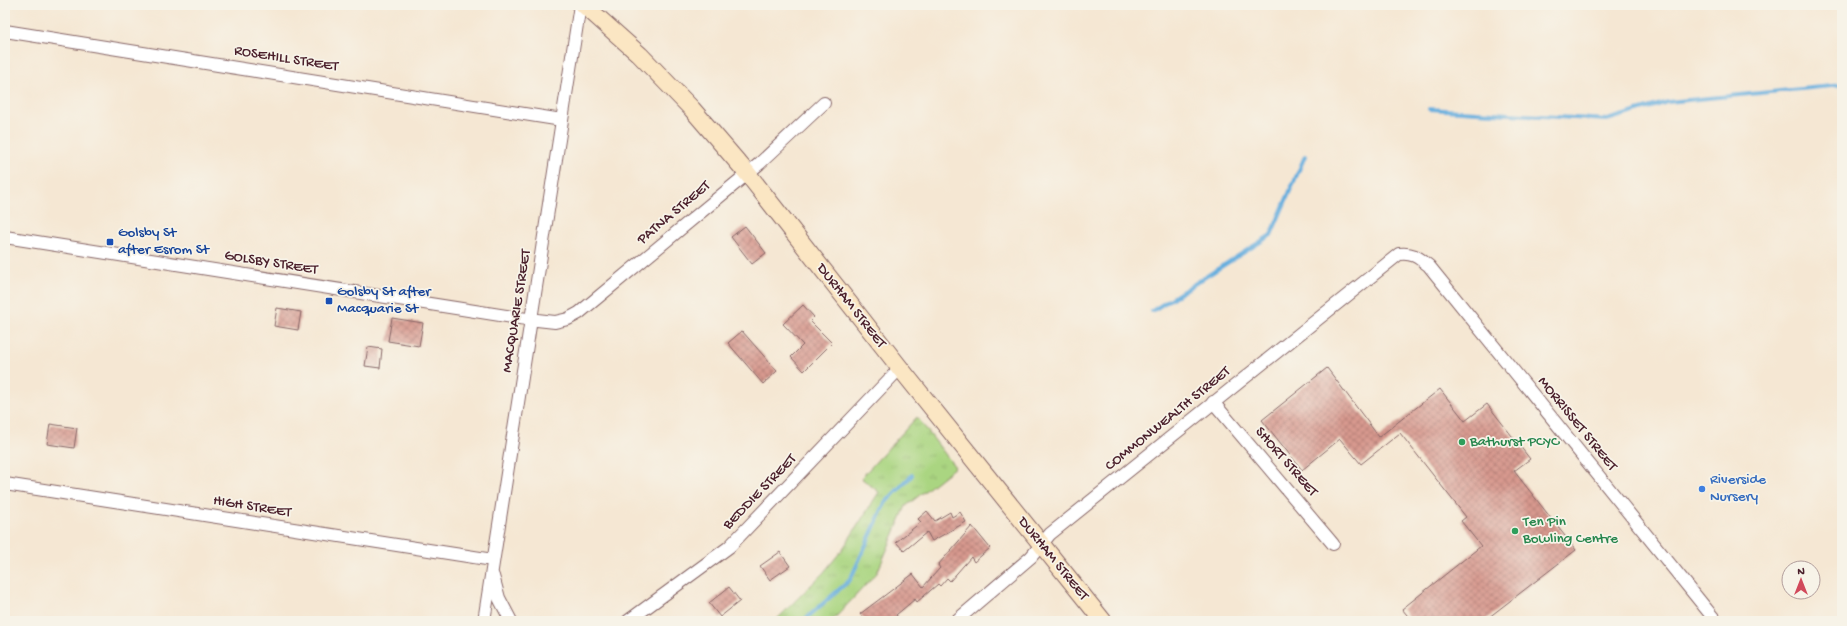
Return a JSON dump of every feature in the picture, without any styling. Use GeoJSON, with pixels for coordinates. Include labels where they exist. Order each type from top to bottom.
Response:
{"type":"FeatureCollection","features":[{"type":"Feature","properties":{"kind":"main road","name":"DURHAM STREET"},"geometry":{"type":"LineString","coordinates":[[584,5],[640,55],[692,109],[748,173],[900,368],[1103,621]]}},
{"type":"Feature","properties":{"kind":"street","name":"MACQUARIE STREET"},"geometry":{"type":"LineString","coordinates":[[486,621],[492,565],[532,320],[580,5]]}},
{"type":"Feature","properties":{"kind":"street","name":"ROSEHILL STREET"},"geometry":{"type":"LineString","coordinates":[[5,31],[562,120]]}},
{"type":"Feature","properties":{"kind":"street","name":"PATNA STREET"},"geometry":{"type":"LineString","coordinates":[[532,320],[559,322],[579,313],[748,173],[824,103]]}},
{"type":"Feature","properties":{"kind":"street","name":"GOLSBY STREET"},"geometry":{"type":"LineString","coordinates":[[5,237],[532,320]]}},
{"type":"Feature","properties":{"kind":"street","name":"COMMONWEALTH STREET"},"geometry":{"type":"LineString","coordinates":[[956,621],[1031,557],[1050,534],[1399,254],[1408,252]]}},
{"type":"Feature","properties":{"kind":"street","name":"MORRISSET STREET"},"geometry":{"type":"LineString","coordinates":[[1408,252],[1417,255],[1429,266],[1716,621]]}},
{"type":"Feature","properties":{"kind":"street","name":"BEDDIE STREET"},"geometry":{"type":"LineString","coordinates":[[628,621],[729,547],[900,368]]}},
{"type":"Feature","properties":{"kind":"street","name":"SHORT STREET"},"geometry":{"type":"LineString","coordinates":[[1213,402],[1333,544]]}},
{"type":"Feature","properties":{"kind":"street","name":"HIGH STREET"},"geometry":{"type":"LineString","coordinates":[[5,484],[492,565]]}},
{"type":"Feature","properties":{"kind":"street"},"geometry":{"type":"LineString","coordinates":[[492,565],[499,598],[511,621]]}},
{"type":"Feature","properties":{"kind":"green space"},"geometry":{"type":"Polygon","coordinates":[[[917,417],[955,467],[906,506],[877,573],[832,621],[775,621],[824,572],[842,550],[879,492],[861,478],[917,417]]]}},
{"type":"Feature","properties":{"kind":"building"},"geometry":{"type":"Polygon","coordinates":[[[745,226],[766,253],[752,264],[731,237],[745,226]]]}},
{"type":"Feature","properties":{"kind":"building"},"geometry":{"type":"Polygon","coordinates":[[[803,305],[814,317],[810,321],[832,343],[804,371],[791,357],[803,345],[783,324],[803,305]]]}},
{"type":"Feature","properties":{"kind":"building"},"geometry":{"type":"Polygon","coordinates":[[[277,308],[301,312],[298,330],[274,326],[277,308]]]}},
{"type":"Feature","properties":{"kind":"building"},"geometry":{"type":"Polygon","coordinates":[[[392,318],[423,323],[419,346],[388,341],[392,318]]]}},
{"type":"Feature","properties":{"kind":"building"},"geometry":{"type":"Polygon","coordinates":[[[742,331],[777,371],[763,384],[728,343],[742,331]]]}},
{"type":"Feature","properties":{"kind":"building"},"geometry":{"type":"Polygon","coordinates":[[[368,347],[382,349],[380,368],[365,366],[368,347]]]}},
{"type":"Feature","properties":{"kind":"building"},"geometry":{"type":"Polygon","coordinates":[[[1327,368],[1379,437],[1440,389],[1465,421],[1487,404],[1530,459],[1514,471],[1576,550],[1484,621],[1412,621],[1402,609],[1481,546],[1461,521],[1466,517],[1400,433],[1361,464],[1340,439],[1302,470],[1262,420],[1327,368]]]}},
{"type":"Feature","properties":{"kind":"building"},"geometry":{"type":"Polygon","coordinates":[[[50,424],[77,428],[74,448],[47,444],[50,424]]]}},
{"type":"Feature","properties":{"kind":"building"},"geometry":{"type":"Polygon","coordinates":[[[927,511],[935,521],[950,512],[952,517],[960,512],[966,522],[932,541],[927,532],[904,551],[896,542],[921,522],[918,519],[927,511]]]}},
{"type":"Feature","properties":{"kind":"building"},"geometry":{"type":"Polygon","coordinates":[[[972,526],[990,548],[974,562],[971,557],[950,581],[947,578],[940,586],[938,584],[917,602],[915,599],[896,615],[901,621],[866,621],[860,614],[913,574],[923,587],[940,568],[938,565],[972,526]]]}},
{"type":"Feature","properties":{"kind":"building"},"geometry":{"type":"Polygon","coordinates":[[[780,552],[790,566],[770,580],[760,566],[780,552]]]}},
{"type":"Feature","properties":{"kind":"building"},"geometry":{"type":"Polygon","coordinates":[[[729,587],[740,601],[720,617],[709,603],[729,587]]]}},
{"type":"Feature","properties":{"kind":"waterway"},"geometry":{"type":"LineString","coordinates":[[1429,109],[1607,120],[1668,102],[1842,85]]}},
{"type":"Feature","properties":{"kind":"waterway"},"geometry":{"type":"LineString","coordinates":[[1152,311],[1271,235],[1305,156]]}},
{"type":"Feature","properties":{"kind":"waterway"},"geometry":{"type":"LineString","coordinates":[[803,621],[850,580],[885,503],[912,475]]}},
{"type":"Feature","properties":{"kind":"place","name":"Golsby St after Esrom St"},"geometry":{"type":"Point","coordinates":[110,242]}},
{"type":"Feature","properties":{"kind":"place","name":"Golsby St after Macquarie St"},"geometry":{"type":"Point","coordinates":[329,301]}},
{"type":"Feature","properties":{"kind":"place","name":"Bathurst PCYC"},"geometry":{"type":"Point","coordinates":[1462,442]}},
{"type":"Feature","properties":{"kind":"place","name":"Riverside Nursery"},"geometry":{"type":"Point","coordinates":[1702,489]}},
{"type":"Feature","properties":{"kind":"place","name":"Ten Pin Bowling Centre"},"geometry":{"type":"Point","coordinates":[1515,531]}}]}
